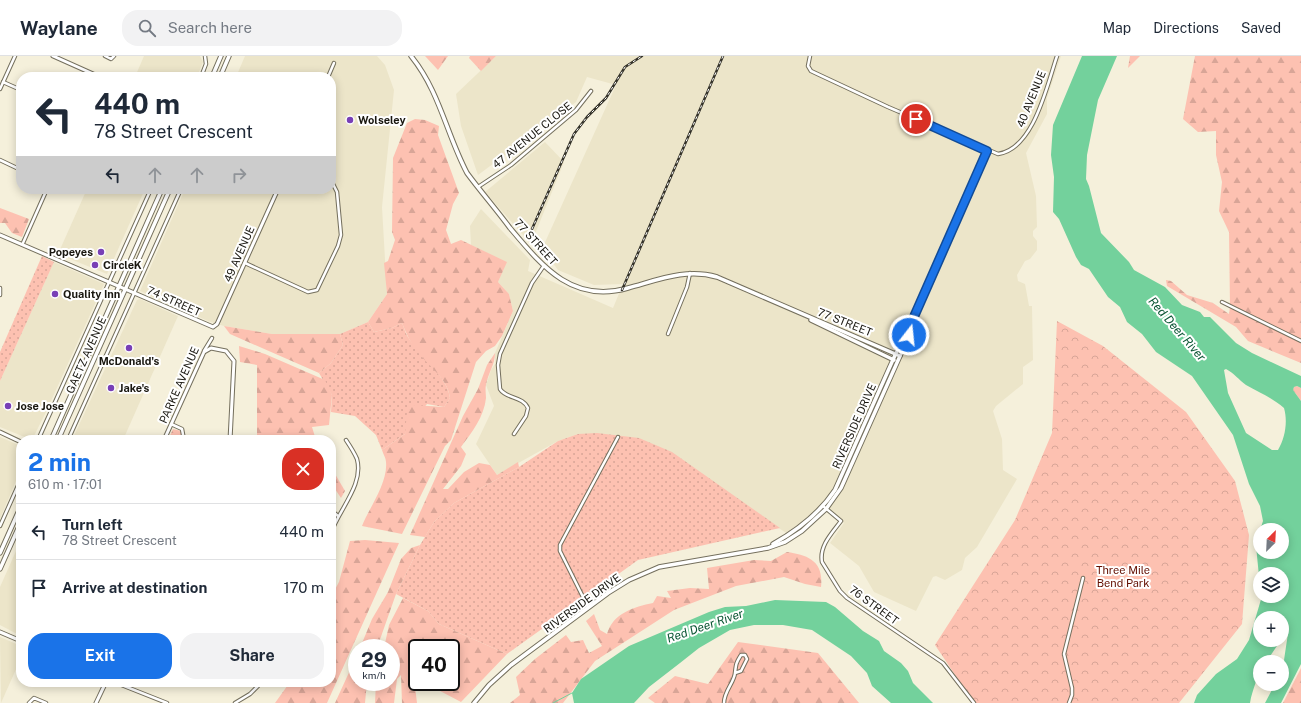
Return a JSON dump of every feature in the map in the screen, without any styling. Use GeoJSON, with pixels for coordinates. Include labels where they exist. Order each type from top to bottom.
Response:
{"type":"FeatureCollection","features":[{"type":"Feature","properties":{"kind":"main road"},"geometry":{"type":"LineString","coordinates":[[214,72],[221,56]]}},
{"type":"Feature","properties":{"kind":"main road"},"geometry":{"type":"LineString","coordinates":[[222,72],[230,56]]}},
{"type":"Feature","properties":{"kind":"main road","name":"77 STREET"},"geometry":{"type":"LineString","coordinates":[[411,56],[432,86],[459,157],[477,187],[543,267],[556,276],[571,284],[589,290],[601,291],[626,289],[676,275],[690,273],[717,277],[804,316],[898,361]]}},
{"type":"Feature","properties":{"kind":"main road","name":"GAETZ AVENUE"},"geometry":{"type":"LineString","coordinates":[[53,435],[160,194]]}},
{"type":"Feature","properties":{"kind":"main road","name":"GAETZ AVENUE"},"geometry":{"type":"LineString","coordinates":[[60,435],[168,194]]}},
{"type":"Feature","properties":{"kind":"main road","name":"77 STREET"},"geometry":{"type":"LineString","coordinates":[[804,316],[900,356]]}},
{"type":"Feature","properties":{"kind":"main road","name":"RIVERSIDE DRIVE"},"geometry":{"type":"LineString","coordinates":[[824,508],[838,484],[896,354]]}},
{"type":"Feature","properties":{"kind":"main road"},"geometry":{"type":"LineString","coordinates":[[898,361],[900,356]]}},
{"type":"Feature","properties":{"kind":"main road","name":"RIVERSIDE DRIVE"},"geometry":{"type":"LineString","coordinates":[[474,703],[496,678],[588,607],[629,580],[659,567],[768,548],[802,526],[824,508],[841,488],[898,361]]}},
{"type":"Feature","properties":{"kind":"main road"},"geometry":{"type":"LineString","coordinates":[[0,553],[16,517]]}},
{"type":"Feature","properties":{"kind":"main road"},"geometry":{"type":"LineString","coordinates":[[0,569],[15,535]]}},
{"type":"Feature","properties":{"kind":"street"},"geometry":{"type":"LineString","coordinates":[[0,89],[15,56]]}},
{"type":"Feature","properties":{"kind":"street"},"geometry":{"type":"LineString","coordinates":[[53,56],[89,72]]}},
{"type":"Feature","properties":{"kind":"street"},"geometry":{"type":"LineString","coordinates":[[105,56],[111,59],[114,56]]}},
{"type":"Feature","properties":{"kind":"street"},"geometry":{"type":"LineString","coordinates":[[203,72],[206,64],[205,56]]}},
{"type":"Feature","properties":{"kind":"street","name":"40 AVENUE"},"geometry":{"type":"LineString","coordinates":[[810,56],[808,66],[811,71],[987,151],[998,154],[1006,153],[1013,149],[1024,137],[1037,112],[1057,56]]}},
{"type":"Feature","properties":{"kind":"street"},"geometry":{"type":"LineString","coordinates":[[330,72],[334,63]]}},
{"type":"Feature","properties":{"kind":"street"},"geometry":{"type":"LineString","coordinates":[[3,82],[16,88]]}},
{"type":"Feature","properties":{"kind":"street","name":"47 AVENUE CLOSE"},"geometry":{"type":"LineString","coordinates":[[477,187],[511,165],[576,110],[591,91]]}},
{"type":"Feature","properties":{"kind":"street"},"geometry":{"type":"LineString","coordinates":[[896,354],[987,151]]}},
{"type":"Feature","properties":{"kind":"street"},"geometry":{"type":"LineString","coordinates":[[0,160],[16,168]]}},
{"type":"Feature","properties":{"kind":"street"},"geometry":{"type":"LineString","coordinates":[[245,263],[308,292],[314,292],[317,290],[338,246],[341,234],[336,188]]}},
{"type":"Feature","properties":{"kind":"street"},"geometry":{"type":"LineString","coordinates":[[23,243],[45,194]]}},
{"type":"Feature","properties":{"kind":"street"},"geometry":{"type":"LineString","coordinates":[[40,435],[149,194]]}},
{"type":"Feature","properties":{"kind":"street"},"geometry":{"type":"LineString","coordinates":[[70,435],[179,194]]}},
{"type":"Feature","properties":{"kind":"street","name":"49 AVENUE"},"geometry":{"type":"LineString","coordinates":[[215,327],[276,194]]}},
{"type":"Feature","properties":{"kind":"street","name":"74 STREET"},"geometry":{"type":"LineString","coordinates":[[0,235],[23,243],[206,325],[215,327]]}},
{"type":"Feature","properties":{"kind":"street"},"geometry":{"type":"LineString","coordinates":[[514,434],[526,416],[528,408],[525,402],[505,394],[500,389],[499,359],[529,290],[543,267]]}},
{"type":"Feature","properties":{"kind":"street"},"geometry":{"type":"LineString","coordinates":[[668,334],[687,286],[690,273]]}},
{"type":"Feature","properties":{"kind":"street"},"geometry":{"type":"LineString","coordinates":[[0,288],[0,295]]}},
{"type":"Feature","properties":{"kind":"street"},"geometry":{"type":"LineString","coordinates":[[1222,302],[1301,341]]}},
{"type":"Feature","properties":{"kind":"street"},"geometry":{"type":"LineString","coordinates":[[900,356],[908,338],[913,319]]}},
{"type":"Feature","properties":{"kind":"street","name":"PARKE AVENUE"},"geometry":{"type":"LineString","coordinates":[[166,435],[204,351],[212,338]]}},
{"type":"Feature","properties":{"kind":"street"},"geometry":{"type":"LineString","coordinates":[[204,351],[209,349],[223,350],[228,352],[234,359],[230,435]]}},
{"type":"Feature","properties":{"kind":"street"},"geometry":{"type":"LineString","coordinates":[[171,424],[182,429],[183,435]]}},
{"type":"Feature","properties":{"kind":"street"},"geometry":{"type":"LineString","coordinates":[[0,432],[16,440]]}},
{"type":"Feature","properties":{"kind":"street"},"geometry":{"type":"LineString","coordinates":[[588,607],[560,551],[560,545],[618,437]]}},
{"type":"Feature","properties":{"kind":"street"},"geometry":{"type":"LineString","coordinates":[[336,521],[354,489],[358,476],[356,457],[346,440]]}},
{"type":"Feature","properties":{"kind":"street"},"geometry":{"type":"LineString","coordinates":[[0,526],[16,490]]}},
{"type":"Feature","properties":{"kind":"street","name":"76 STREET"},"geometry":{"type":"LineString","coordinates":[[824,508],[841,521],[823,548],[821,557],[822,562],[840,591],[856,606],[943,663],[974,703]]}},
{"type":"Feature","properties":{"kind":"street"},"geometry":{"type":"LineString","coordinates":[[1070,703],[1072,688],[1064,654],[1083,578]]}},
{"type":"Feature","properties":{"kind":"street"},"geometry":{"type":"LineString","coordinates":[[0,632],[16,639]]}},
{"type":"Feature","properties":{"kind":"street"},"geometry":{"type":"LineString","coordinates":[[724,703],[725,693],[735,673],[734,666],[740,656],[745,655],[747,659],[741,670],[735,673]]}},
{"type":"Feature","properties":{"kind":"street"},"geometry":{"type":"LineString","coordinates":[[96,703],[104,687]]}},
{"type":"Feature","properties":{"kind":"street"},"geometry":{"type":"LineString","coordinates":[[125,687],[159,702],[167,703]]}},
{"type":"Feature","properties":{"kind":"street"},"geometry":{"type":"LineString","coordinates":[[234,703],[250,694],[257,687]]}},
{"type":"Feature","properties":{"kind":"street"},"geometry":{"type":"LineString","coordinates":[[29,703],[34,698],[46,703]]}},
{"type":"Feature","properties":{"kind":"shaded area"},"geometry":{"type":"Polygon","coordinates":[[[144,56],[200,56],[203,62],[199,72],[137,72],[144,56]]]}},
{"type":"Feature","properties":{"kind":"shaded area"},"geometry":{"type":"Polygon","coordinates":[[[245,56],[377,56],[385,65],[394,90],[382,207],[387,294],[368,322],[340,334],[272,334],[224,326],[208,321],[140,291],[183,194],[336,194],[336,72],[238,72],[245,56]]]}},
{"type":"Feature","properties":{"kind":"shaded area"},"geometry":{"type":"Polygon","coordinates":[[[496,56],[1061,56],[1047,98],[1047,114],[1026,153],[1036,196],[1037,227],[1033,231],[1033,236],[1037,241],[1037,250],[1030,259],[1025,261],[1017,275],[1018,281],[1025,284],[1029,306],[1032,306],[1033,360],[1023,367],[1023,384],[996,406],[993,411],[1002,439],[1003,470],[1017,479],[977,547],[965,558],[962,570],[945,580],[936,576],[933,577],[916,611],[874,592],[859,566],[830,543],[844,523],[823,507],[789,535],[664,449],[578,434],[558,441],[497,475],[476,444],[494,406],[486,385],[491,370],[495,364],[495,353],[513,311],[509,294],[498,282],[506,262],[471,245],[470,226],[481,209],[530,260],[528,271],[613,308],[623,284],[594,285],[558,270],[542,249],[616,85],[587,77],[576,102],[478,175],[461,126],[456,94],[496,56]]]}},
{"type":"Feature","properties":{"kind":"shaded area"},"geometry":{"type":"Polygon","coordinates":[[[545,142],[564,162],[531,244],[485,192],[545,142]]]}},
{"type":"Feature","properties":{"kind":"shaded area"},"geometry":{"type":"Polygon","coordinates":[[[85,194],[143,194],[107,274],[58,254],[85,194]]]}},
{"type":"Feature","properties":{"kind":"shaded area"},"geometry":{"type":"Polygon","coordinates":[[[54,262],[104,284],[34,435],[20,435],[0,427],[0,381],[54,262]]]}},
{"type":"Feature","properties":{"kind":"shaded area"},"geometry":{"type":"Polygon","coordinates":[[[140,299],[178,316],[125,435],[74,435],[137,300],[140,299]]]}},
{"type":"Feature","properties":{"kind":"shaded area"},"geometry":{"type":"Polygon","coordinates":[[[0,437],[16,444],[16,481],[0,519],[0,437]]]}},
{"type":"Feature","properties":{"kind":"shaded area"},"geometry":{"type":"Polygon","coordinates":[[[16,551],[16,633],[0,625],[0,587],[16,551]]]}},
{"type":"Feature","properties":{"kind":"shaded area"},"geometry":{"type":"Polygon","coordinates":[[[0,637],[16,644],[16,669],[1,703],[0,637]]]}},
{"type":"Feature","properties":{"kind":"green space"},"geometry":{"type":"Polygon","coordinates":[[[425,56],[448,56],[438,70],[425,56]]]}},
{"type":"Feature","properties":{"kind":"green space"},"geometry":{"type":"Polygon","coordinates":[[[470,56],[496,56],[481,71],[469,58],[470,56]]]}},
{"type":"Feature","properties":{"kind":"green space"},"geometry":{"type":"Polygon","coordinates":[[[1130,56],[1140,56],[1128,68],[1130,56]]]}},
{"type":"Feature","properties":{"kind":"green space"},"geometry":{"type":"Polygon","coordinates":[[[1195,56],[1301,56],[1301,363],[1248,341],[1236,327],[1167,286],[1166,280],[1171,281],[1187,295],[1213,303],[1229,314],[1229,232],[1219,211],[1222,182],[1216,155],[1216,131],[1198,132],[1183,119],[1195,56]]]}},
{"type":"Feature","properties":{"kind":"green space"},"geometry":{"type":"Polygon","coordinates":[[[415,119],[425,120],[439,126],[438,135],[459,193],[453,204],[446,230],[451,244],[461,240],[507,262],[498,282],[509,294],[513,311],[502,336],[495,346],[486,351],[476,362],[451,440],[445,446],[402,534],[362,526],[384,478],[386,459],[382,450],[405,434],[407,412],[413,405],[444,407],[450,398],[445,384],[416,350],[402,323],[392,328],[374,332],[368,322],[387,294],[384,263],[388,261],[395,240],[392,232],[393,158],[407,123],[415,119]]]}},
{"type":"Feature","properties":{"kind":"green space"},"geometry":{"type":"Polygon","coordinates":[[[0,208],[29,219],[22,237],[12,233],[5,223],[0,223],[0,208]]]}},
{"type":"Feature","properties":{"kind":"green space"},"geometry":{"type":"Polygon","coordinates":[[[42,256],[54,262],[0,381],[0,352],[42,256]]]}},
{"type":"Feature","properties":{"kind":"green space","name":"Three Mile Bend Park"},"geometry":{"type":"Polygon","coordinates":[[[1057,321],[1103,346],[1186,412],[1235,481],[1249,535],[1242,624],[1179,703],[974,703],[935,645],[1015,520],[1052,433],[1057,321]]]}},
{"type":"Feature","properties":{"kind":"green space"},"geometry":{"type":"Polygon","coordinates":[[[368,322],[374,332],[392,328],[402,323],[413,344],[439,374],[448,390],[450,398],[444,407],[427,404],[407,428],[405,434],[382,450],[376,435],[355,416],[331,412],[332,395],[319,373],[331,363],[343,345],[340,334],[368,322]]]}},
{"type":"Feature","properties":{"kind":"green space"},"geometry":{"type":"Polygon","coordinates":[[[224,326],[272,334],[340,334],[343,345],[331,363],[319,373],[230,334],[224,326]]]}},
{"type":"Feature","properties":{"kind":"green space"},"geometry":{"type":"Polygon","coordinates":[[[239,346],[265,354],[325,380],[332,395],[329,425],[312,427],[314,435],[257,435],[257,365],[240,362],[239,346]]]}},
{"type":"Feature","properties":{"kind":"green space"},"geometry":{"type":"Polygon","coordinates":[[[495,353],[494,361],[486,385],[486,398],[483,412],[477,424],[461,447],[466,454],[461,466],[443,489],[448,489],[464,472],[479,463],[490,465],[497,475],[518,462],[519,467],[454,503],[434,522],[425,537],[410,535],[463,416],[478,389],[487,365],[495,353]]]}},
{"type":"Feature","properties":{"kind":"green space"},"geometry":{"type":"Polygon","coordinates":[[[1297,386],[1301,388],[1301,401],[1293,390],[1294,387],[1297,386]]]}},
{"type":"Feature","properties":{"kind":"green space"},"geometry":{"type":"Polygon","coordinates":[[[173,429],[181,431],[181,435],[170,435],[173,429]]]}},
{"type":"Feature","properties":{"kind":"green space"},"geometry":{"type":"Polygon","coordinates":[[[597,433],[639,438],[672,452],[780,528],[638,560],[507,654],[439,624],[428,611],[396,594],[420,545],[434,522],[454,503],[519,467],[558,441],[578,434],[597,433]]]}},
{"type":"Feature","properties":{"kind":"green space"},"geometry":{"type":"Polygon","coordinates":[[[336,476],[345,491],[341,498],[336,490],[336,476]]]}},
{"type":"Feature","properties":{"kind":"green space"},"geometry":{"type":"Polygon","coordinates":[[[365,540],[399,543],[356,639],[348,639],[348,656],[336,683],[336,588],[339,582],[350,541],[365,540]]]}},
{"type":"Feature","properties":{"kind":"green space"},"geometry":{"type":"Polygon","coordinates":[[[420,545],[396,594],[380,639],[364,639],[372,619],[388,592],[401,559],[411,548],[420,545]]]}},
{"type":"Feature","properties":{"kind":"green space"},"geometry":{"type":"Polygon","coordinates":[[[787,552],[802,555],[817,565],[820,571],[821,587],[805,584],[784,577],[736,586],[674,610],[595,661],[563,703],[510,703],[520,695],[516,677],[535,659],[566,635],[571,642],[583,640],[589,653],[602,646],[586,621],[594,614],[600,630],[607,634],[614,621],[625,612],[653,603],[657,596],[671,598],[667,591],[690,588],[709,589],[707,568],[754,560],[771,561],[787,552]]]}},
{"type":"Feature","properties":{"kind":"green space"},"geometry":{"type":"Polygon","coordinates":[[[403,598],[428,611],[439,624],[507,654],[461,702],[440,691],[460,691],[460,639],[408,639],[408,691],[416,691],[417,703],[402,703],[400,639],[386,639],[389,625],[403,598]]]}},
{"type":"Feature","properties":{"kind":"green space"},"geometry":{"type":"Polygon","coordinates":[[[738,642],[818,653],[859,703],[655,703],[648,698],[675,676],[708,684],[738,642]]]}},
{"type":"Feature","properties":{"kind":"green space"},"geometry":{"type":"Polygon","coordinates":[[[1301,668],[1301,703],[1283,703],[1301,668]]]}},
{"type":"Feature","properties":{"kind":"green space"},"geometry":{"type":"Polygon","coordinates":[[[348,675],[348,691],[366,691],[365,703],[335,703],[348,675]]]}},
{"type":"Feature","properties":{"kind":"green space"},"geometry":{"type":"Polygon","coordinates":[[[286,687],[334,687],[327,703],[275,703],[286,687]]]}},
{"type":"Feature","properties":{"kind":"green space"},"geometry":{"type":"Polygon","coordinates":[[[376,691],[396,691],[394,703],[375,703],[376,691]]]}},
{"type":"Feature","properties":{"kind":"water","name":"Red Deer River"},"geometry":{"type":"Polygon","coordinates":[[[1082,56],[1117,56],[1098,100],[1087,155],[1086,179],[1101,233],[1129,262],[1134,270],[1165,287],[1182,305],[1200,312],[1204,317],[1210,317],[1236,343],[1252,353],[1301,376],[1301,388],[1297,386],[1294,387],[1293,390],[1301,401],[1301,664],[1289,687],[1289,655],[1285,655],[1286,647],[1289,647],[1289,611],[1258,611],[1260,603],[1289,603],[1289,567],[1258,567],[1257,559],[1289,559],[1289,523],[1262,523],[1260,506],[1249,484],[1233,435],[1192,376],[1156,352],[1142,334],[1127,322],[1120,307],[1108,297],[1089,269],[1081,265],[1059,219],[1053,212],[1054,177],[1051,155],[1053,125],[1082,56]],[[1226,369],[1224,370],[1228,393],[1246,433],[1272,450],[1278,450],[1285,430],[1286,419],[1284,408],[1270,398],[1246,385],[1226,369]]]}},
{"type":"Feature","properties":{"kind":"water","name":"Red Deer River"},"geometry":{"type":"Polygon","coordinates":[[[775,600],[826,602],[835,607],[863,631],[879,641],[884,651],[901,663],[908,671],[913,683],[933,703],[891,703],[872,686],[867,673],[851,656],[812,630],[783,625],[754,625],[730,630],[699,648],[649,687],[634,703],[574,703],[572,693],[581,679],[629,646],[709,612],[725,607],[746,606],[775,600]]]}},
{"type":"Feature","properties":{"kind":"water"},"geometry":{"type":"Polygon","coordinates":[[[1253,626],[1253,647],[1276,647],[1271,655],[1253,655],[1253,690],[1250,703],[1194,703],[1197,695],[1216,674],[1237,659],[1249,640],[1253,626]]]}},
{"type":"Feature","properties":{"kind":"water"},"geometry":{"type":"Polygon","coordinates":[[[1271,691],[1287,691],[1281,703],[1265,703],[1271,691]]]}},
{"type":"Feature","properties":{"kind":"waterway"},"geometry":{"type":"LineString","coordinates":[[553,703],[572,693]]}},
{"type":"Feature","properties":{"kind":"railway"},"geometry":{"type":"LineString","coordinates":[[532,229],[574,134],[587,117],[606,98],[625,67],[642,56]]}},
{"type":"Feature","properties":{"kind":"railway"},"geometry":{"type":"LineString","coordinates":[[622,290],[723,56]]}},
{"type":"Feature","properties":{"kind":"place","name":"Wolseley"},"geometry":{"type":"Point","coordinates":[350,120]}},
{"type":"Feature","properties":{"kind":"place","name":"Popeyes"},"geometry":{"type":"Point","coordinates":[101,252]}},
{"type":"Feature","properties":{"kind":"place","name":"CircleK"},"geometry":{"type":"Point","coordinates":[95,265]}},
{"type":"Feature","properties":{"kind":"place","name":"Quality Inn"},"geometry":{"type":"Point","coordinates":[55,294]}},
{"type":"Feature","properties":{"kind":"place","name":"McDonald's"},"geometry":{"type":"Point","coordinates":[129,348]}},
{"type":"Feature","properties":{"kind":"place","name":"Jake's"},"geometry":{"type":"Point","coordinates":[111,388]}},
{"type":"Feature","properties":{"kind":"place","name":"Jose Jose"},"geometry":{"type":"Point","coordinates":[8,406]}},
{"type":"Feature","properties":{"kind":"route"},"geometry":{"type":"LineString","coordinates":[[909,335],[913,319],[987,151],[916,119]]}}]}
